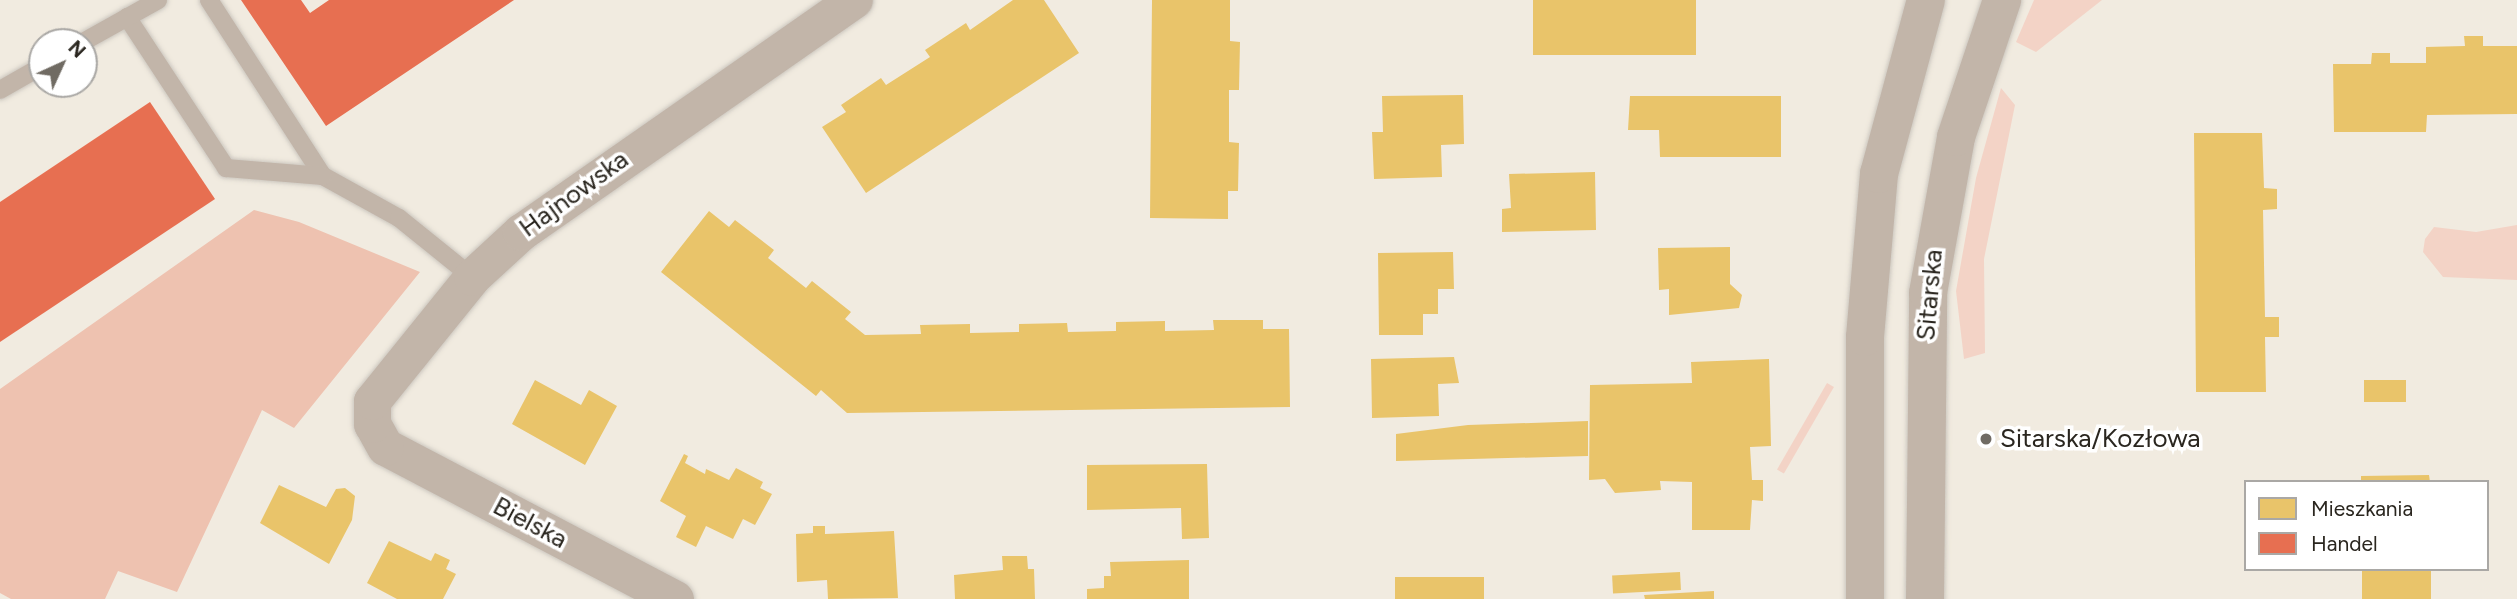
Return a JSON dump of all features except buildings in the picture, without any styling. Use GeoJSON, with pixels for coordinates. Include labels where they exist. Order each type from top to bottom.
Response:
{"type":"FeatureCollection","features":[{"type":"Feature","properties":{"kind":"street","name":"Hajnowska"},"geometry":{"type":"LineString","coordinates":[[386,447],[372,424],[372,401],[471,277],[520,232],[580,188],[854,0]]}},
{"type":"Feature","properties":{"kind":"street"},"geometry":{"type":"LineString","coordinates":[[1865,599],[1865,337],[1879,174],[1926,0]]}},
{"type":"Feature","properties":{"kind":"street","name":"Sitarska"},"geometry":{"type":"LineString","coordinates":[[1924,599],[1928,293],[1956,137],[2002,0]]}},
{"type":"Feature","properties":{"kind":"street","name":"Bielska"},"geometry":{"type":"LineString","coordinates":[[386,447],[675,599]]}},
{"type":"Feature","properties":{"kind":"lane"},"geometry":{"type":"LineString","coordinates":[[98,33],[158,0]]}},
{"type":"Feature","properties":{"kind":"lane"},"geometry":{"type":"LineString","coordinates":[[209,0],[323,176]]}},
{"type":"Feature","properties":{"kind":"lane"},"geometry":{"type":"LineString","coordinates":[[127,17],[226,168],[323,176],[400,218],[471,277]]}},
{"type":"Feature","properties":{"kind":"lane"},"geometry":{"type":"LineString","coordinates":[[0,90],[28,74]]}},
{"type":"Feature","properties":{"kind":"shaded area"},"geometry":{"type":"Polygon","coordinates":[[[2034,0],[2102,0],[2036,52],[2016,42],[2034,0]]]}},
{"type":"Feature","properties":{"kind":"shaded area"},"geometry":{"type":"Polygon","coordinates":[[[2001,88],[2015,105],[1984,259],[1985,353],[1964,359],[1956,291],[1976,178],[2001,88]]]}},
{"type":"Feature","properties":{"kind":"shaded area"},"geometry":{"type":"Polygon","coordinates":[[[254,210],[299,222],[420,272],[294,428],[262,410],[177,592],[118,571],[105,599],[11,599],[0,593],[0,389],[254,210]]]}},
{"type":"Feature","properties":{"kind":"shaded area"},"geometry":{"type":"Polygon","coordinates":[[[2517,225],[2517,280],[2443,277],[2423,252],[2425,239],[2434,227],[2476,232],[2517,225]]]}},
{"type":"Feature","properties":{"kind":"shaded area"},"geometry":{"type":"Polygon","coordinates":[[[1827,383],[1834,387],[1784,474],[1777,470],[1827,383]]]}},
{"type":"Feature","properties":{"kind":"place","name":"Sitarska/Kozłowa"},"geometry":{"type":"Point","coordinates":[1986,439]}}]}
